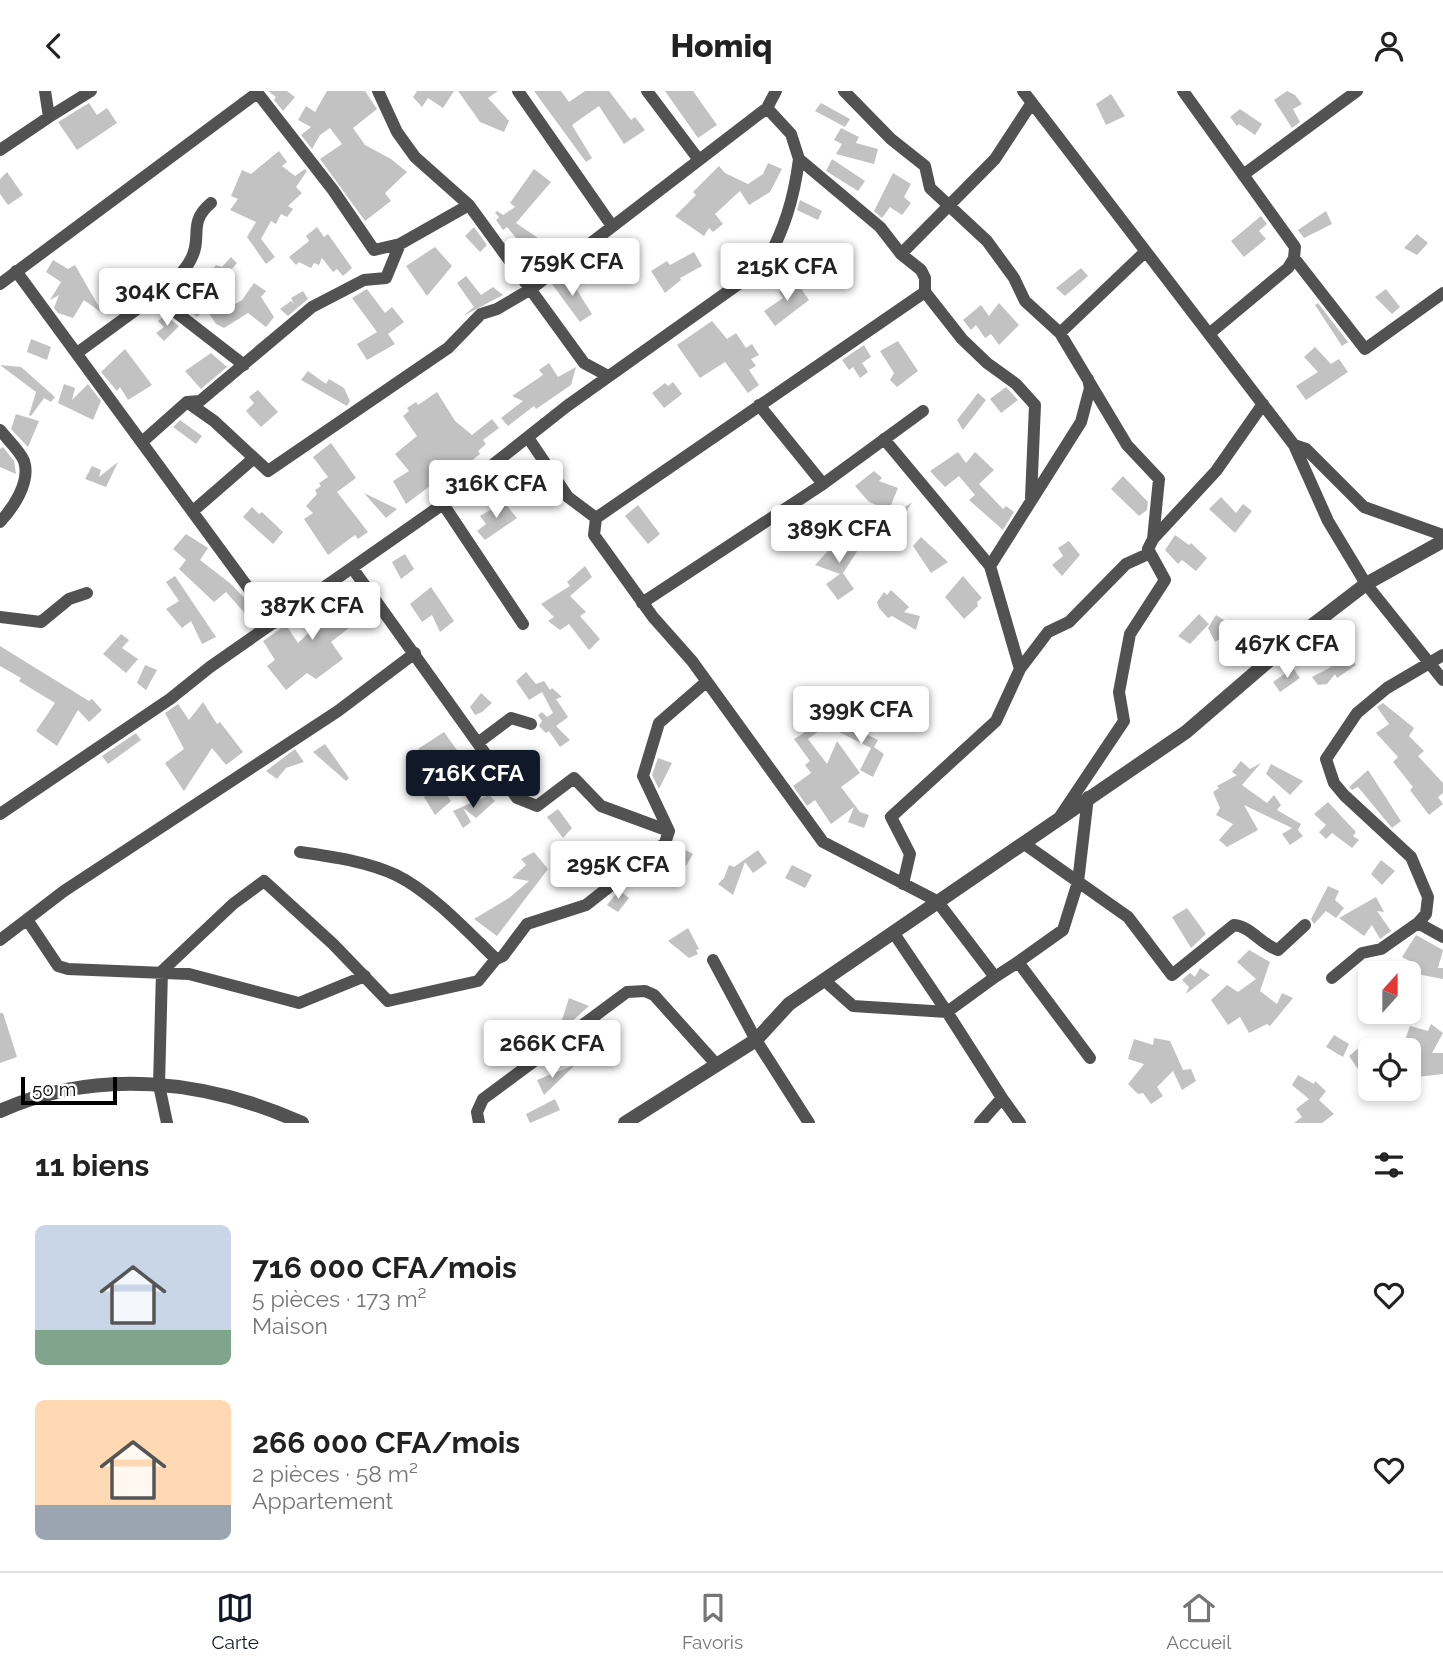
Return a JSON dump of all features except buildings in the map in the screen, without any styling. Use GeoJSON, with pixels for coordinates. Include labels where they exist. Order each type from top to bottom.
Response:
{"type":"FeatureCollection","features":[{"type":"Feature","properties":{"kind":"street"},"geometry":{"type":"LineString","coordinates":[[45,91],[49,117]]}},
{"type":"Feature","properties":{"kind":"street"},"geometry":{"type":"LineString","coordinates":[[0,150],[91,91]]}},
{"type":"Feature","properties":{"kind":"street"},"geometry":{"type":"LineString","coordinates":[[378,91],[397,132],[415,157],[469,205],[584,363],[608,376]]}},
{"type":"Feature","properties":{"kind":"street"},"geometry":{"type":"LineString","coordinates":[[518,91],[612,226]]}},
{"type":"Feature","properties":{"kind":"street"},"geometry":{"type":"LineString","coordinates":[[647,91],[699,160]]}},
{"type":"Feature","properties":{"kind":"street"},"geometry":{"type":"LineString","coordinates":[[187,402],[214,421],[268,471],[448,348],[481,314],[497,309],[531,289],[766,108],[776,91]]}},
{"type":"Feature","properties":{"kind":"street"},"geometry":{"type":"LineString","coordinates":[[845,91],[891,139],[925,166],[930,188],[947,207],[987,241],[1014,278],[1025,300],[1060,333],[1127,445],[1159,479],[1153,539],[1148,554],[1126,564],[1069,622],[1048,632],[1020,669],[996,721],[891,817],[910,854],[903,884]]}},
{"type":"Feature","properties":{"kind":"street"},"geometry":{"type":"LineString","coordinates":[[1023,91],[1294,445],[1328,521],[1367,584],[1443,680]]}},
{"type":"Feature","properties":{"kind":"street"},"geometry":{"type":"LineString","coordinates":[[1243,175],[1357,91]]}},
{"type":"Feature","properties":{"kind":"street"},"geometry":{"type":"LineString","coordinates":[[0,284],[257,92],[333,190],[365,241],[374,250],[400,244],[469,205]]}},
{"type":"Feature","properties":{"kind":"street"},"geometry":{"type":"LineString","coordinates":[[1186,92],[1243,175],[1295,242],[1294,258],[1288,268],[1209,334]]}},
{"type":"Feature","properties":{"kind":"street"},"geometry":{"type":"LineString","coordinates":[[901,254],[995,159],[1031,104]]}},
{"type":"Feature","properties":{"kind":"street"},"geometry":{"type":"LineString","coordinates":[[0,814],[170,699],[274,622],[353,569],[530,439],[608,376],[764,266],[781,236],[794,196],[799,159],[791,134],[766,108]]}},
{"type":"Feature","properties":{"kind":"street"},"geometry":{"type":"LineString","coordinates":[[799,159],[880,227],[901,254],[921,270],[925,278],[925,292],[962,339],[987,363],[1016,384],[1035,405],[1031,498]]}},
{"type":"Feature","properties":{"kind":"street"},"geometry":{"type":"LineString","coordinates":[[77,353],[183,272],[192,258],[197,220],[211,203]]}},
{"type":"Feature","properties":{"kind":"street"},"geometry":{"type":"LineString","coordinates":[[142,442],[187,402],[200,401],[312,307],[364,281],[386,278],[400,244]]}},
{"type":"Feature","properties":{"kind":"street"},"geometry":{"type":"LineString","coordinates":[[1060,333],[1145,252]]}},
{"type":"Feature","properties":{"kind":"street"},"geometry":{"type":"LineString","coordinates":[[1294,258],[1365,348],[1443,293]]}},
{"type":"Feature","properties":{"kind":"street"},"geometry":{"type":"LineString","coordinates":[[16,271],[274,622]]}},
{"type":"Feature","properties":{"kind":"street"},"geometry":{"type":"LineString","coordinates":[[925,292],[596,518],[594,535],[642,603],[692,661],[705,683],[823,842],[937,901],[995,977]]}},
{"type":"Feature","properties":{"kind":"street"},"geometry":{"type":"LineString","coordinates":[[155,296],[244,365]]}},
{"type":"Feature","properties":{"kind":"street"},"geometry":{"type":"LineString","coordinates":[[990,566],[1081,422],[1090,388],[1088,376]]}},
{"type":"Feature","properties":{"kind":"street"},"geometry":{"type":"LineString","coordinates":[[1153,539],[1216,471],[1263,404]]}},
{"type":"Feature","properties":{"kind":"street"},"geometry":{"type":"LineString","coordinates":[[759,405],[823,484]]}},
{"type":"Feature","properties":{"kind":"street"},"geometry":{"type":"LineString","coordinates":[[642,603],[823,484],[923,411]]}},
{"type":"Feature","properties":{"kind":"street"},"geometry":{"type":"LineString","coordinates":[[0,430],[23,461],[25,476],[13,507],[0,522]]}},
{"type":"Feature","properties":{"kind":"street"},"geometry":{"type":"LineString","coordinates":[[530,439],[568,497],[596,518]]}},
{"type":"Feature","properties":{"kind":"street"},"geometry":{"type":"LineString","coordinates":[[884,439],[990,566],[1020,669]]}},
{"type":"Feature","properties":{"kind":"street"},"geometry":{"type":"LineString","coordinates":[[1294,445],[1306,449],[1364,507],[1443,535]]}},
{"type":"Feature","properties":{"kind":"street"},"geometry":{"type":"LineString","coordinates":[[193,511],[254,458]]}},
{"type":"Feature","properties":{"kind":"street"},"geometry":{"type":"LineString","coordinates":[[443,504],[523,624]]}},
{"type":"Feature","properties":{"kind":"street"},"geometry":{"type":"LineString","coordinates":[[625,1123],[756,1040],[789,1004],[1186,732],[1293,640],[1367,584],[1443,541]]}},
{"type":"Feature","properties":{"kind":"street"},"geometry":{"type":"LineString","coordinates":[[1062,815],[1124,721],[1119,692],[1130,634],[1165,580],[1148,554]]}},
{"type":"Feature","properties":{"kind":"street"},"geometry":{"type":"LineString","coordinates":[[353,569],[479,741],[517,798],[537,806],[575,778],[601,806],[669,831]]}},
{"type":"Feature","properties":{"kind":"street"},"geometry":{"type":"LineString","coordinates":[[0,617],[41,622],[69,599],[87,593]]}},
{"type":"Feature","properties":{"kind":"street"},"geometry":{"type":"LineString","coordinates":[[0,940],[64,891],[338,711],[415,653]]}},
{"type":"Feature","properties":{"kind":"street"},"geometry":{"type":"LineString","coordinates":[[1332,978],[1362,953],[1381,950],[1418,923],[1426,914],[1428,897],[1416,866],[1403,849],[1344,795],[1334,783],[1326,759],[1357,713],[1387,688],[1432,664],[1443,655]]}},
{"type":"Feature","properties":{"kind":"street"},"geometry":{"type":"LineString","coordinates":[[167,1123],[159,1085],[162,971],[211,929],[233,904],[264,881],[387,1001],[478,981],[496,959],[503,956],[527,924],[586,905],[649,859],[666,843],[669,831],[643,776],[659,723],[705,683]]}},
{"type":"Feature","properties":{"kind":"street"},"geometry":{"type":"LineString","coordinates":[[479,741],[511,718],[531,724]]}},
{"type":"Feature","properties":{"kind":"street"},"geometry":{"type":"LineString","coordinates":[[824,980],[853,1006],[947,1012],[1063,930],[1078,882],[1088,797]]}},
{"type":"Feature","properties":{"kind":"street"},"geometry":{"type":"LineString","coordinates":[[1023,843],[1128,917],[1172,975],[1234,925],[1241,926],[1267,946],[1278,950],[1305,925]]}},
{"type":"Feature","properties":{"kind":"street"},"geometry":{"type":"LineString","coordinates":[[300,852],[340,858],[398,876],[451,918],[496,959]]}},
{"type":"Feature","properties":{"kind":"street"},"geometry":{"type":"LineString","coordinates":[[28,921],[58,966],[68,969],[190,974],[299,1003],[365,977]]}},
{"type":"Feature","properties":{"kind":"street"},"geometry":{"type":"LineString","coordinates":[[1418,923],[1443,937]]}},
{"type":"Feature","properties":{"kind":"street"},"geometry":{"type":"LineString","coordinates":[[892,932],[1020,1123]]}},
{"type":"Feature","properties":{"kind":"street"},"geometry":{"type":"LineString","coordinates":[[713,960],[756,1040],[810,1123]]}},
{"type":"Feature","properties":{"kind":"street"},"geometry":{"type":"LineString","coordinates":[[1018,962],[1090,1058]]}},
{"type":"Feature","properties":{"kind":"street"},"geometry":{"type":"LineString","coordinates":[[480,1123],[477,1112],[483,1099],[627,992],[645,991],[654,995],[716,1064]]}},
{"type":"Feature","properties":{"kind":"street"},"geometry":{"type":"LineString","coordinates":[[0,1111],[89,1086],[159,1085],[241,1098],[302,1123]]}},
{"type":"Feature","properties":{"kind":"street"},"geometry":{"type":"LineString","coordinates":[[980,1123],[1002,1098]]}}]}
